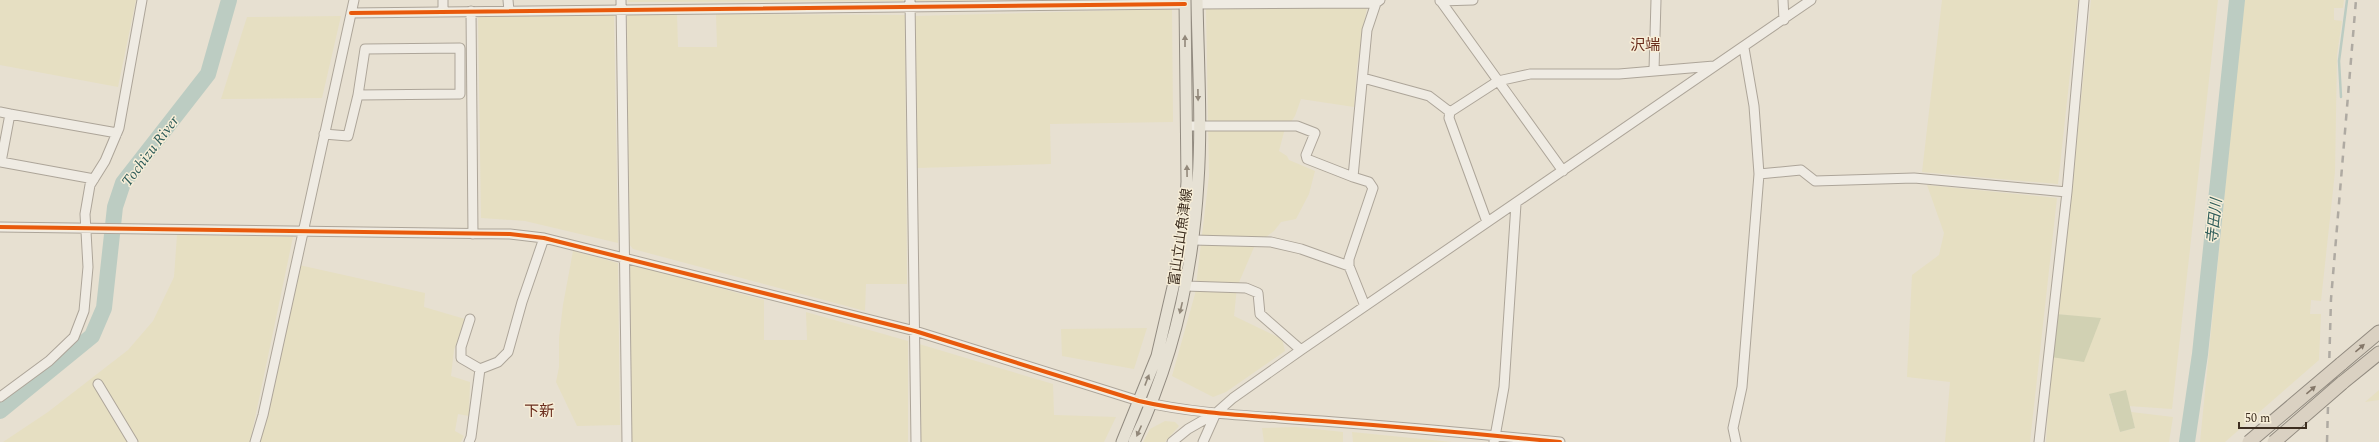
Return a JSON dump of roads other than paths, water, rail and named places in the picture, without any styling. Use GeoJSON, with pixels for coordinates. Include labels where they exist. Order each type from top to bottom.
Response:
{"type":"FeatureCollection","features":[{"type":"Feature","properties":{"kind":"highway"},"geometry":{"type":"LineString","coordinates":[[2249,442],[2379,332]]}},
{"type":"Feature","properties":{"kind":"highway"},"geometry":{"type":"LineString","coordinates":[[2274,442],[2379,352]]}},
{"type":"Feature","properties":{"kind":"main road","name":"富山立山魚津線"},"geometry":{"type":"LineString","coordinates":[[1122,442],[1158,349],[1183,236],[1187,182],[1185,2]]}},
{"type":"Feature","properties":{"kind":"main road","name":"富山立山魚津線"},"geometry":{"type":"LineString","coordinates":[[1134,442],[1150,404],[1169,350],[1185,286],[1193,240],[1199,181],[1197,2]]}},
{"type":"Feature","properties":{"kind":"street"},"geometry":{"type":"LineString","coordinates":[[0,397],[49,361],[74,337],[84,311],[88,267],[89,227],[85,214],[90,185],[106,161],[117,133],[142,0]]}},
{"type":"Feature","properties":{"kind":"street"},"geometry":{"type":"LineString","coordinates":[[255,442],[263,415],[302,231],[354,0]]}},
{"type":"Feature","properties":{"kind":"street"},"geometry":{"type":"LineString","coordinates":[[443,0],[443,11]]}},
{"type":"Feature","properties":{"kind":"street"},"geometry":{"type":"LineString","coordinates":[[508,0],[509,11]]}},
{"type":"Feature","properties":{"kind":"street"},"geometry":{"type":"LineString","coordinates":[[565,0],[565,10]]}},
{"type":"Feature","properties":{"kind":"street"},"geometry":{"type":"LineString","coordinates":[[621,0],[626,257],[627,442]]}},
{"type":"Feature","properties":{"kind":"street"},"geometry":{"type":"LineString","coordinates":[[1440,0],[1473,0]]}},
{"type":"Feature","properties":{"kind":"street"},"geometry":{"type":"LineString","coordinates":[[1440,0],[1563,171]]}},
{"type":"Feature","properties":{"kind":"street"},"geometry":{"type":"LineString","coordinates":[[1654,70],[1656,0]]}},
{"type":"Feature","properties":{"kind":"street"},"geometry":{"type":"LineString","coordinates":[[1783,0],[1784,20]]}},
{"type":"Feature","properties":{"kind":"street"},"geometry":{"type":"LineString","coordinates":[[1172,442],[1188,429],[1216,413],[1233,398],[1301,350],[1487,222],[1516,204],[1714,66],[1744,48],[1811,0]]}},
{"type":"Feature","properties":{"kind":"street"},"geometry":{"type":"LineString","coordinates":[[2039,442],[2067,192],[2084,0]]}},
{"type":"Feature","properties":{"kind":"street"},"geometry":{"type":"LineString","coordinates":[[1197,2],[1378,1],[1367,30],[1353,177]]}},
{"type":"Feature","properties":{"kind":"street"},"geometry":{"type":"LineString","coordinates":[[351,13],[621,10],[910,4],[1185,2]]}},
{"type":"Feature","properties":{"kind":"street"},"geometry":{"type":"LineString","coordinates":[[910,4],[916,442]]}},
{"type":"Feature","properties":{"kind":"street"},"geometry":{"type":"LineString","coordinates":[[471,11],[473,234]]}},
{"type":"Feature","properties":{"kind":"street"},"geometry":{"type":"LineString","coordinates":[[324,134],[348,136],[358,95],[365,49],[460,48],[460,94],[358,95]]}},
{"type":"Feature","properties":{"kind":"street"},"geometry":{"type":"LineString","coordinates":[[1736,442],[1733,428],[1742,387],[1759,174],[1754,106],[1744,48]]}},
{"type":"Feature","properties":{"kind":"street"},"geometry":{"type":"LineString","coordinates":[[1487,222],[1449,118],[1450,112],[1498,81],[1530,74],[1619,74],[1714,66]]}},
{"type":"Feature","properties":{"kind":"street"},"geometry":{"type":"LineString","coordinates":[[1363,78],[1429,96],[1450,112]]}},
{"type":"Feature","properties":{"kind":"street"},"geometry":{"type":"LineString","coordinates":[[0,112],[117,133]]}},
{"type":"Feature","properties":{"kind":"street"},"geometry":{"type":"LineString","coordinates":[[10,114],[0,163],[94,179]]}},
{"type":"Feature","properties":{"kind":"street"},"geometry":{"type":"LineString","coordinates":[[1186,126],[1297,126],[1315,133],[1306,155],[1307,159],[1369,182],[1373,188],[1349,259],[1349,266],[1365,306]]}},
{"type":"Feature","properties":{"kind":"street"},"geometry":{"type":"LineString","coordinates":[[1759,174],[1801,170],[1815,180],[1914,178],[2067,192]]}},
{"type":"Feature","properties":{"kind":"street"},"geometry":{"type":"LineString","coordinates":[[1494,439],[1504,388],[1516,204]]}},
{"type":"Feature","properties":{"kind":"street"},"geometry":{"type":"LineString","coordinates":[[0,227],[89,227],[473,234],[544,238],[626,257],[915,331],[1150,404],[1216,413],[1494,439],[1560,442]]}},
{"type":"Feature","properties":{"kind":"street"},"geometry":{"type":"LineString","coordinates":[[480,369],[498,362],[508,352],[522,302],[544,238]]}},
{"type":"Feature","properties":{"kind":"street"},"geometry":{"type":"LineString","coordinates":[[1193,240],[1271,242],[1301,249],[1349,266]]}},
{"type":"Feature","properties":{"kind":"street"},"geometry":{"type":"LineString","coordinates":[[1185,286],[1246,288],[1258,293],[1260,314],[1301,350]]}},
{"type":"Feature","properties":{"kind":"street"},"geometry":{"type":"LineString","coordinates":[[470,319],[461,347],[461,358],[480,369]]}},
{"type":"Feature","properties":{"kind":"street"},"geometry":{"type":"LineString","coordinates":[[469,442],[472,431],[480,369]]}},
{"type":"Feature","properties":{"kind":"street"},"geometry":{"type":"LineString","coordinates":[[98,384],[133,442]]}},
{"type":"Feature","properties":{"kind":"street"},"geometry":{"type":"LineString","coordinates":[[1203,442],[1216,413]]}},
{"type":"Feature","properties":{"kind":"waterway","name":"Tochizu River"},"geometry":{"type":"LineString","coordinates":[[0,411],[92,336],[104,308],[115,207],[123,183],[208,74],[229,0]]}},
{"type":"Feature","properties":{"kind":"waterway","name":"寺田川"},"geometry":{"type":"LineString","coordinates":[[2187,442],[2200,354],[2237,0]]}},
{"type":"Feature","properties":{"kind":"waterway"},"geometry":{"type":"LineString","coordinates":[[2341,97],[2339,61],[2347,0]]}},
{"type":"Feature","properties":{"kind":"railway"},"geometry":{"type":"LineString","coordinates":[[2327,442],[2331,299],[2356,0]]}},
{"type":"Feature","properties":{"kind":"district","name":"沢端"},"geometry":{"type":"Point","coordinates":[1645,45]}},
{"type":"Feature","properties":{"kind":"district","name":"下新"},"geometry":{"type":"Point","coordinates":[539,411]}}]}
